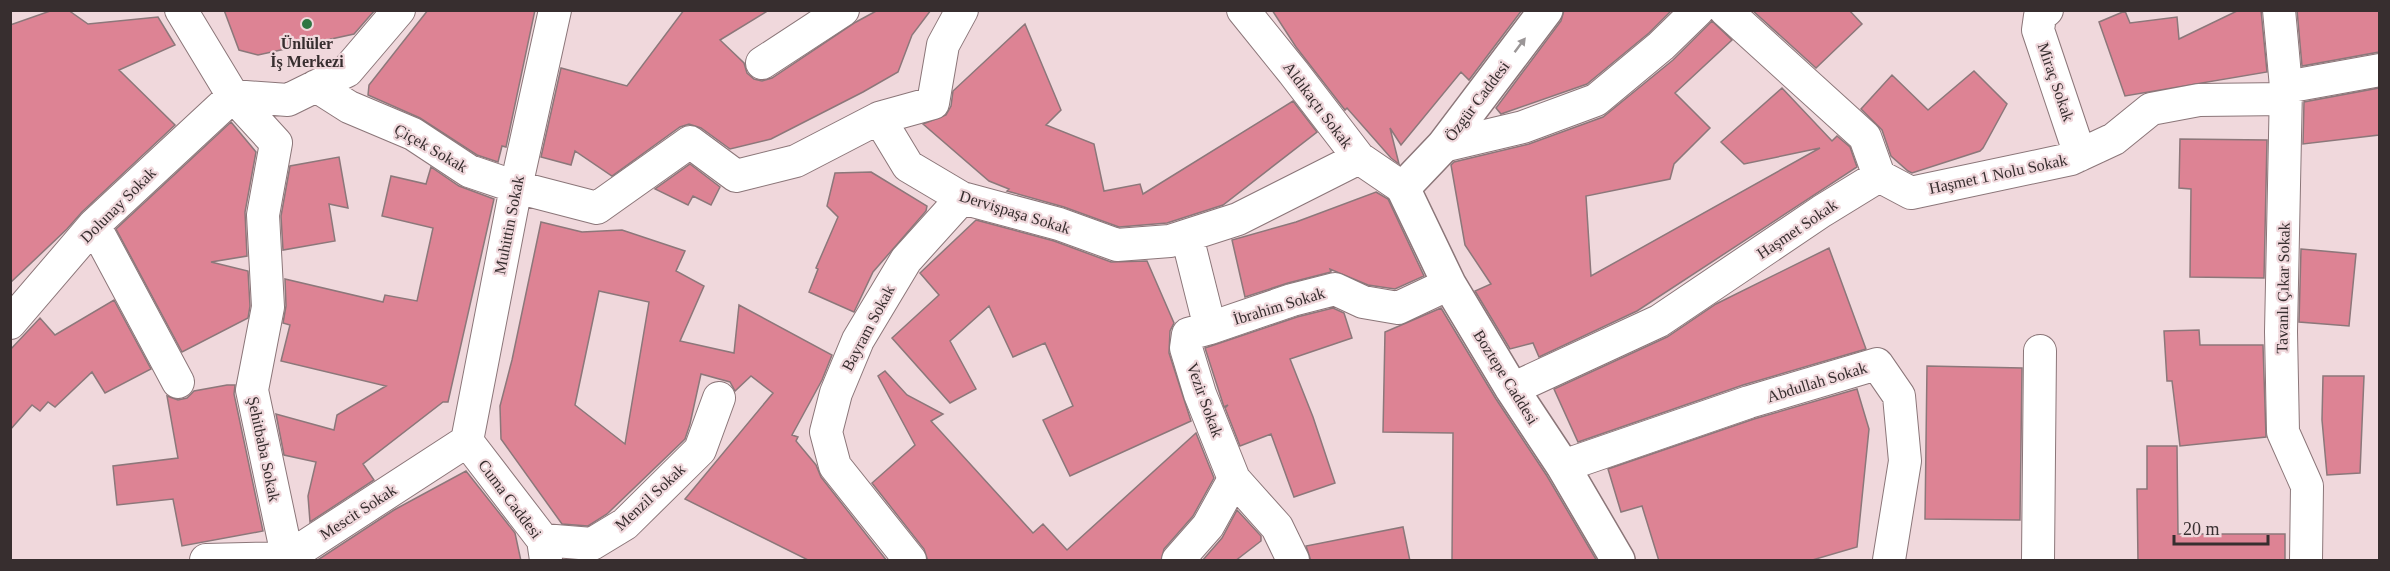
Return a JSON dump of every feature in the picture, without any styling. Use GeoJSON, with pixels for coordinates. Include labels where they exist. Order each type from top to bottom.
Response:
{"type":"FeatureCollection","features":[{"type":"Feature","properties":{"kind":"street","name":"Şehitbaba Sokak"},"geometry":{"type":"LineString","coordinates":[[181,10],[233,96],[276,143],[263,215],[268,307],[252,390],[287,559]]}},
{"type":"Feature","properties":{"kind":"street"},"geometry":{"type":"LineString","coordinates":[[233,96],[288,100],[347,71],[399,10]]}},
{"type":"Feature","properties":{"kind":"street","name":"Muhittin Sokak"},"geometry":{"type":"LineString","coordinates":[[467,441],[516,187],[555,10]]}},
{"type":"Feature","properties":{"kind":"street"},"geometry":{"type":"LineString","coordinates":[[762,63],[843,10]]}},
{"type":"Feature","properties":{"kind":"street"},"geometry":{"type":"LineString","coordinates":[[516,187],[597,207],[690,142],[736,176],[796,161],[879,118],[933,103],[943,45],[962,10]]}},
{"type":"Feature","properties":{"kind":"street","name":"Aldıkaçtı Sokak"},"geometry":{"type":"LineString","coordinates":[[1243,10],[1359,159],[1403,188]]}},
{"type":"Feature","properties":{"kind":"street","name":"Özgür Caddesi"},"geometry":{"type":"LineString","coordinates":[[1403,188],[1443,146],[1546,10]]}},
{"type":"Feature","properties":{"kind":"street"},"geometry":{"type":"LineString","coordinates":[[1443,146],[1523,127],[1596,100],[1661,46],[1698,10]]}},
{"type":"Feature","properties":{"kind":"street"},"geometry":{"type":"LineString","coordinates":[[1725,10],[1865,137],[1879,176]]}},
{"type":"Feature","properties":{"kind":"street","name":"Miraç Sokak"},"geometry":{"type":"LineString","coordinates":[[2047,10],[2040,16],[2038,30],[2080,155]]}},
{"type":"Feature","properties":{"kind":"street","name":"Tavanlı Çıkar Sokak"},"geometry":{"type":"LineString","coordinates":[[2279,10],[2286,93],[2281,332],[2283,432],[2307,486],[2306,561]]}},
{"type":"Feature","properties":{"kind":"street","name":"Haşmet 1 Nolu Sokak"},"geometry":{"type":"LineString","coordinates":[[1879,176],[1911,193],[2071,159],[2114,140],[2151,110],[2199,100],[2286,93],[2379,70]]}},
{"type":"Feature","properties":{"kind":"street","name":"Çiçek Sokak"},"geometry":{"type":"LineString","coordinates":[[316,86],[349,107],[412,134],[469,171],[516,187]]}},
{"type":"Feature","properties":{"kind":"street","name":"Dolunay Sokak"},"geometry":{"type":"LineString","coordinates":[[10,323],[94,225],[233,96]]}},
{"type":"Feature","properties":{"kind":"street","name":"Dervişpaşa Sokak"},"geometry":{"type":"LineString","coordinates":[[879,118],[908,166],[962,198],[1059,224],[1117,245],[1170,241],[1238,219],[1359,159]]}},
{"type":"Feature","properties":{"kind":"street","name":"Haşmet Sokak"},"geometry":{"type":"LineString","coordinates":[[1512,389],[1659,321],[1821,211],[1879,176]]}},
{"type":"Feature","properties":{"kind":"street","name":"Boztepe Caddesi"},"geometry":{"type":"LineString","coordinates":[[1403,188],[1449,284],[1512,389],[1563,466],[1617,561]]}},
{"type":"Feature","properties":{"kind":"street","name":"Bayram Sokak"},"geometry":{"type":"LineString","coordinates":[[910,561],[835,466],[826,432],[836,393],[858,340],[906,260],[962,198]]}},
{"type":"Feature","properties":{"kind":"street"},"geometry":{"type":"LineString","coordinates":[[94,225],[178,382]]}},
{"type":"Feature","properties":{"kind":"street"},"geometry":{"type":"LineString","coordinates":[[1187,236],[1209,328]]}},
{"type":"Feature","properties":{"kind":"street","name":"İbrahim Sokak"},"geometry":{"type":"LineString","coordinates":[[1209,328],[1292,300],[1335,289],[1363,302],[1398,308],[1449,284]]}},
{"type":"Feature","properties":{"kind":"street","name":"Vezir Sokak"},"geometry":{"type":"LineString","coordinates":[[1209,328],[1188,334],[1186,348],[1200,394],[1234,478],[1277,527],[1293,561]]}},
{"type":"Feature","properties":{"kind":"street"},"geometry":{"type":"LineString","coordinates":[[2038,561],[2040,351]]}},
{"type":"Feature","properties":{"kind":"street","name":"Abdullah Sokak"},"geometry":{"type":"LineString","coordinates":[[1563,466],[1749,402],[1877,364],[1899,396],[1905,461],[1889,561]]}},
{"type":"Feature","properties":{"kind":"street","name":"Menzil Sokak"},"geometry":{"type":"LineString","coordinates":[[544,550],[592,544],[625,524],[700,450],[719,398]]}},
{"type":"Feature","properties":{"kind":"street","name":"Mescit Sokak"},"geometry":{"type":"LineString","coordinates":[[287,559],[467,441]]}},
{"type":"Feature","properties":{"kind":"street","name":"Cuma Caddesi"},"geometry":{"type":"LineString","coordinates":[[467,441],[544,550]]}},
{"type":"Feature","properties":{"kind":"street"},"geometry":{"type":"LineString","coordinates":[[1178,561],[1208,526],[1234,478]]}},
{"type":"Feature","properties":{"kind":"street"},"geometry":{"type":"LineString","coordinates":[[206,561],[287,559]]}},
{"type":"Feature","properties":{"kind":"building"},"geometry":{"type":"Polygon","coordinates":[[[53,10],[68,10],[88,24],[158,17],[175,45],[119,70],[175,125],[10,283],[10,25],[53,10]]]}},
{"type":"Feature","properties":{"kind":"building"},"geometry":{"type":"Polygon","coordinates":[[[224,10],[375,10],[354,34],[258,55],[239,50],[224,10]]]}},
{"type":"Feature","properties":{"kind":"building"},"geometry":{"type":"Polygon","coordinates":[[[428,10],[535,10],[506,147],[502,146],[498,162],[477,155],[420,118],[368,95],[369,85],[428,10]]]}},
{"type":"Feature","properties":{"kind":"building"},"geometry":{"type":"Polygon","coordinates":[[[684,10],[769,10],[720,40],[744,63],[747,73],[754,79],[762,81],[772,78],[878,10],[931,10],[912,35],[898,72],[771,139],[730,149],[701,128],[689,124],[680,127],[612,176],[575,151],[571,165],[541,157],[561,68],[627,86],[684,10]]]}},
{"type":"Feature","properties":{"kind":"building"},"geometry":{"type":"Polygon","coordinates":[[[1272,10],[1522,10],[1469,80],[1461,72],[1401,145],[1390,128],[1399,164],[1347,108],[1345,110],[1296,47],[1272,10]]]}},
{"type":"Feature","properties":{"kind":"building"},"geometry":{"type":"Polygon","coordinates":[[[1564,10],[1672,10],[1649,33],[1587,84],[1501,114],[1496,108],[1561,21],[1564,10]]]}},
{"type":"Feature","properties":{"kind":"building"},"geometry":{"type":"Polygon","coordinates":[[[1752,10],[1849,10],[1862,24],[1816,68],[1752,10]]]}},
{"type":"Feature","properties":{"kind":"building"},"geometry":{"type":"Polygon","coordinates":[[[2239,10],[2261,10],[2267,72],[2125,96],[2099,22],[2125,11],[2130,23],[2177,17],[2179,39],[2239,10]]]}},
{"type":"Feature","properties":{"kind":"building"},"geometry":{"type":"Polygon","coordinates":[[[2297,10],[2379,10],[2379,52],[2302,66],[2297,10]]]}},
{"type":"Feature","properties":{"kind":"building"},"geometry":{"type":"Polygon","coordinates":[[[1712,21],[1732,40],[1675,93],[1710,128],[1674,164],[1670,179],[1586,196],[1591,276],[1820,148],[1744,164],[1721,142],[1782,88],[1832,141],[1837,136],[1850,147],[1857,167],[1637,311],[1539,357],[1533,343],[1510,349],[1475,291],[1491,284],[1465,245],[1451,165],[1454,162],[1529,144],[1603,117],[1673,60],[1712,21]]]}},
{"type":"Feature","properties":{"kind":"building"},"geometry":{"type":"Polygon","coordinates":[[[1025,24],[1061,110],[1046,125],[1094,144],[1104,191],[1140,184],[1143,194],[1293,101],[1317,132],[1223,205],[1167,223],[1119,227],[1064,207],[1007,191],[1009,189],[989,181],[923,124],[946,115],[951,106],[953,91],[1025,24]]]}},
{"type":"Feature","properties":{"kind":"building"},"geometry":{"type":"Polygon","coordinates":[[[1974,71],[2007,104],[1983,148],[1980,151],[1912,173],[1908,171],[1891,156],[1882,130],[1861,109],[1892,75],[1928,110],[1974,71]]]}},
{"type":"Feature","properties":{"kind":"building"},"geometry":{"type":"Polygon","coordinates":[[[2379,88],[2379,135],[2303,144],[2304,102],[2379,88]]]}},
{"type":"Feature","properties":{"kind":"building"},"geometry":{"type":"Polygon","coordinates":[[[231,122],[256,152],[245,212],[247,256],[211,262],[248,271],[250,306],[248,318],[182,352],[116,229],[231,122]]]}},
{"type":"Feature","properties":{"kind":"building"},"geometry":{"type":"Polygon","coordinates":[[[2180,139],[2267,140],[2264,278],[2190,277],[2191,189],[2179,188],[2180,139]]]}},
{"type":"Feature","properties":{"kind":"building"},"geometry":{"type":"Polygon","coordinates":[[[339,157],[348,208],[329,204],[335,241],[283,250],[281,216],[290,166],[339,157]]]}},
{"type":"Feature","properties":{"kind":"building"},"geometry":{"type":"Polygon","coordinates":[[[690,164],[720,187],[711,205],[693,196],[688,205],[655,189],[690,164]]]}},
{"type":"Feature","properties":{"kind":"building"},"geometry":{"type":"Polygon","coordinates":[[[431,167],[459,186],[494,199],[448,402],[443,402],[363,464],[374,480],[310,522],[308,496],[316,462],[284,455],[276,414],[334,430],[337,415],[386,386],[281,361],[290,325],[283,323],[286,306],[285,279],[383,302],[385,295],[417,301],[433,228],[382,216],[391,176],[426,184],[431,167]]]}},
{"type":"Feature","properties":{"kind":"building"},"geometry":{"type":"Polygon","coordinates":[[[871,172],[927,206],[926,211],[873,272],[854,312],[809,292],[818,269],[816,268],[838,217],[827,206],[835,173],[871,172]]]}},
{"type":"Feature","properties":{"kind":"building"},"geometry":{"type":"Polygon","coordinates":[[[1376,192],[1388,199],[1424,276],[1395,289],[1368,285],[1330,269],[1331,272],[1245,297],[1232,240],[1296,222],[1376,192]]]}},
{"type":"Feature","properties":{"kind":"building"},"geometry":{"type":"Polygon","coordinates":[[[976,220],[1054,241],[1111,262],[1147,261],[1174,323],[1170,331],[1169,353],[1191,421],[1070,476],[1043,420],[1073,406],[1045,343],[1013,357],[989,306],[950,341],[976,389],[950,403],[892,338],[939,295],[920,273],[976,220]]]}},
{"type":"Feature","properties":{"kind":"building"},"geometry":{"type":"Polygon","coordinates":[[[541,222],[582,232],[622,230],[685,251],[676,271],[704,286],[680,341],[734,353],[739,305],[832,355],[822,380],[792,435],[798,437],[796,441],[816,465],[821,477],[887,561],[810,561],[685,499],[773,393],[751,376],[735,391],[730,382],[701,374],[685,439],[607,514],[588,526],[562,524],[501,439],[500,406],[541,222]],[[599,291],[575,405],[625,444],[649,302],[599,291]]]}},
{"type":"Feature","properties":{"kind":"building"},"geometry":{"type":"Polygon","coordinates":[[[1829,248],[1866,349],[1743,385],[1578,442],[1554,389],[1667,337],[1716,304],[1829,248]]]}},
{"type":"Feature","properties":{"kind":"building"},"geometry":{"type":"Polygon","coordinates":[[[2301,249],[2356,254],[2349,326],[2299,322],[2301,249]]]}},
{"type":"Feature","properties":{"kind":"building"},"geometry":{"type":"Polygon","coordinates":[[[114,300],[151,369],[105,393],[92,372],[55,407],[48,402],[40,411],[32,405],[10,430],[10,350],[40,318],[55,335],[114,300]]]}},
{"type":"Feature","properties":{"kind":"building"},"geometry":{"type":"Polygon","coordinates":[[[1333,308],[1344,313],[1352,338],[1290,359],[1313,417],[1335,483],[1294,497],[1271,434],[1240,446],[1225,408],[1228,405],[1224,407],[1205,348],[1297,317],[1333,308]]]}},
{"type":"Feature","properties":{"kind":"building"},"geometry":{"type":"Polygon","coordinates":[[[1441,308],[1496,399],[1547,476],[1597,561],[1452,561],[1453,433],[1383,432],[1385,332],[1441,308]]]}},
{"type":"Feature","properties":{"kind":"building"},"geometry":{"type":"Polygon","coordinates":[[[2199,330],[2200,345],[2263,345],[2266,437],[2180,446],[2172,381],[2167,381],[2164,331],[2199,330]]]}},
{"type":"Feature","properties":{"kind":"building"},"geometry":{"type":"Polygon","coordinates":[[[1927,366],[2022,368],[2020,520],[1925,519],[1927,366]]]}},
{"type":"Feature","properties":{"kind":"building"},"geometry":{"type":"Polygon","coordinates":[[[885,371],[907,395],[943,414],[931,421],[1033,533],[1043,524],[1067,550],[1196,433],[1214,478],[1193,516],[1164,549],[1161,561],[928,561],[924,549],[872,483],[915,445],[878,376],[885,371]]]}},
{"type":"Feature","properties":{"kind":"building"},"geometry":{"type":"Polygon","coordinates":[[[2323,376],[2364,376],[2360,473],[2327,475],[2322,420],[2323,376]]]}},
{"type":"Feature","properties":{"kind":"building"},"geometry":{"type":"Polygon","coordinates":[[[235,385],[234,394],[263,531],[182,546],[173,499],[117,505],[113,466],[178,458],[167,396],[178,400],[187,398],[194,391],[235,385]]]}},
{"type":"Feature","properties":{"kind":"building"},"geometry":{"type":"Polygon","coordinates":[[[1857,389],[1869,429],[1857,547],[1809,561],[1659,561],[1642,506],[1621,512],[1608,469],[1754,419],[1857,389]]]}},
{"type":"Feature","properties":{"kind":"building"},"geometry":{"type":"Polygon","coordinates":[[[2147,446],[2177,446],[2178,534],[2285,534],[2285,561],[2138,561],[2137,489],[2147,489],[2147,446]]]}},
{"type":"Feature","properties":{"kind":"building"},"geometry":{"type":"Polygon","coordinates":[[[466,471],[515,533],[521,561],[316,561],[394,510],[466,471]]]}},
{"type":"Feature","properties":{"kind":"building"},"geometry":{"type":"Polygon","coordinates":[[[1237,510],[1261,536],[1261,541],[1235,561],[1202,561],[1222,538],[1237,510]]]}},
{"type":"Feature","properties":{"kind":"building"},"geometry":{"type":"Polygon","coordinates":[[[1403,527],[1410,561],[1311,561],[1306,546],[1403,527]]]}},
{"type":"Feature","properties":{"kind":"place","name":"Ünlüler İş Merkezi"},"geometry":{"type":"Point","coordinates":[307,24]}}]}
